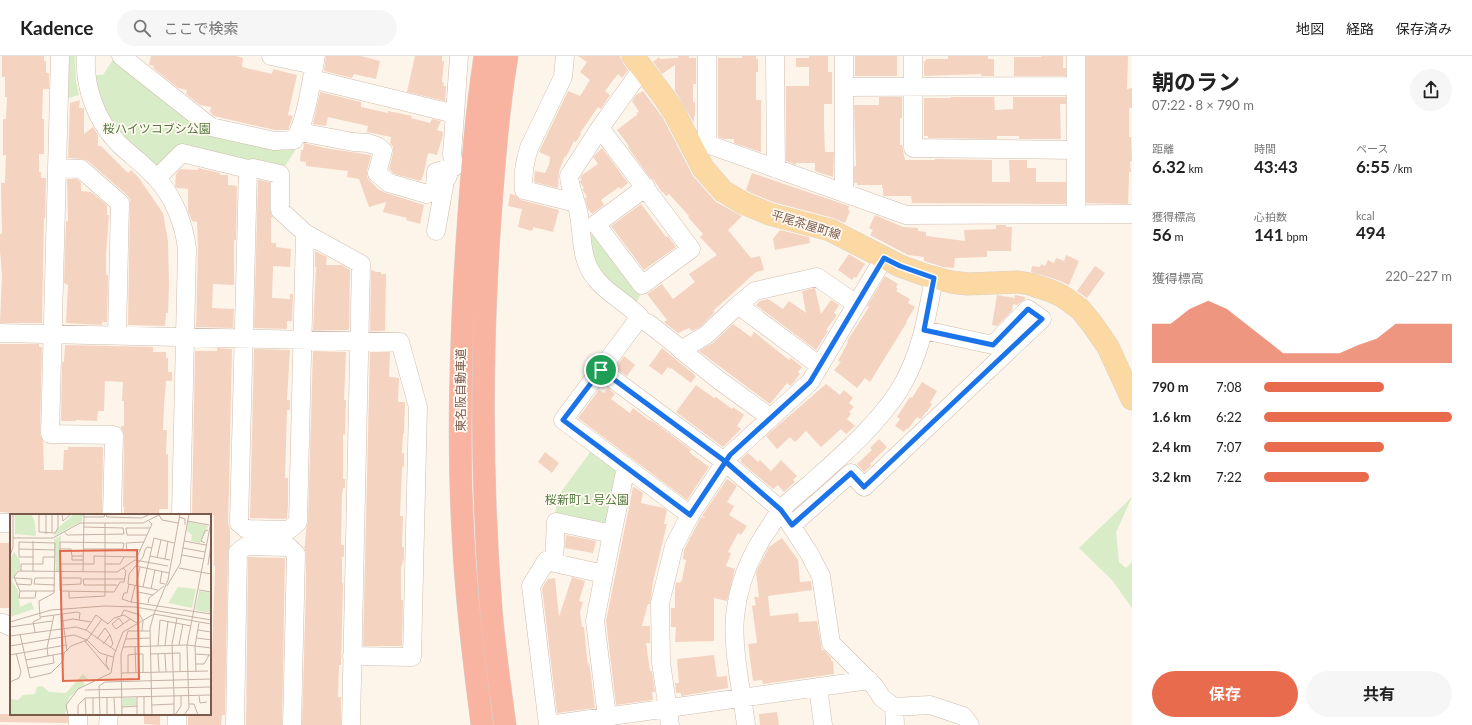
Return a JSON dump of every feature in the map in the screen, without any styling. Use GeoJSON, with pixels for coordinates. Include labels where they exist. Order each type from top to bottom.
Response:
{"type":"FeatureCollection","features":[{"type":"Feature","properties":{"kind":"highway","name":"東名阪自動車道"},"geometry":{"type":"LineString","coordinates":[[482,725],[468,607],[463,533],[460,438],[461,343],[466,256],[474,151],[485,56]]}},
{"type":"Feature","properties":{"kind":"highway","name":"東名阪自動車道"},"geometry":{"type":"LineString","coordinates":[[505,725],[491,610],[486,532],[484,440],[488,258],[496,148],[503,84],[508,56]]}},
{"type":"Feature","properties":{"kind":"main road","name":"平尾茶屋町線"},"geometry":{"type":"LineString","coordinates":[[638,62],[674,112],[703,168],[723,191],[743,203],[769,214],[830,230],[900,266],[934,278],[968,284],[1018,282],[1046,289],[1062,296],[1080,309],[1108,347],[1132,399]]}},
{"type":"Feature","properties":{"kind":"street"},"geometry":{"type":"LineString","coordinates":[[60,56],[50,434],[114,435],[112,514]]}},
{"type":"Feature","properties":{"kind":"street"},"geometry":{"type":"LineString","coordinates":[[86,56],[88,89],[93,104],[107,129],[117,142],[157,178],[179,214],[186,238],[181,514]]}},
{"type":"Feature","properties":{"kind":"street"},"geometry":{"type":"LineString","coordinates":[[122,56],[138,62],[210,127],[274,141],[294,140],[300,132],[314,67]]}},
{"type":"Feature","properties":{"kind":"street"},"geometry":{"type":"LineString","coordinates":[[271,56],[314,67],[455,114]]}},
{"type":"Feature","properties":{"kind":"street"},"geometry":{"type":"LineString","coordinates":[[436,231],[445,180],[454,167],[452,154],[459,56]]}},
{"type":"Feature","properties":{"kind":"street"},"geometry":{"type":"LineString","coordinates":[[565,56],[563,77],[529,148],[523,182],[524,190],[576,203]]}},
{"type":"Feature","properties":{"kind":"street"},"geometry":{"type":"LineString","coordinates":[[707,56],[707,140],[710,145],[906,215],[1132,214]]}},
{"type":"Feature","properties":{"kind":"street"},"geometry":{"type":"LineString","coordinates":[[775,56],[776,169]]}},
{"type":"Feature","properties":{"kind":"street"},"geometry":{"type":"LineString","coordinates":[[844,56],[844,193]]}},
{"type":"Feature","properties":{"kind":"street"},"geometry":{"type":"LineString","coordinates":[[913,56],[913,148],[1076,150]]}},
{"type":"Feature","properties":{"kind":"street"},"geometry":{"type":"LineString","coordinates":[[1076,56],[1076,214]]}},
{"type":"Feature","properties":{"kind":"street"},"geometry":{"type":"LineString","coordinates":[[638,62],[600,128],[569,176],[570,185],[579,214],[582,249],[590,270],[602,286],[640,317],[563,420],[690,515]]}},
{"type":"Feature","properties":{"kind":"street"},"geometry":{"type":"LineString","coordinates":[[844,87],[1076,86]]}},
{"type":"Feature","properties":{"kind":"street"},"geometry":{"type":"LineString","coordinates":[[600,128],[646,187],[691,249],[642,285],[596,224],[646,187]]}},
{"type":"Feature","properties":{"kind":"street"},"geometry":{"type":"LineString","coordinates":[[300,132],[353,142],[368,143],[377,146],[383,151],[378,173],[389,183],[427,194],[435,188],[436,172],[454,167]]}},
{"type":"Feature","properties":{"kind":"street"},"geometry":{"type":"LineString","coordinates":[[157,178],[182,153],[248,169],[253,168],[280,174],[280,210],[305,233],[362,264],[351,725]]}},
{"type":"Feature","properties":{"kind":"street"},"geometry":{"type":"LineString","coordinates":[[57,168],[81,168],[120,203],[118,335]]}},
{"type":"Feature","properties":{"kind":"street"},"geometry":{"type":"LineString","coordinates":[[248,169],[240,523],[246,529],[289,539]]}},
{"type":"Feature","properties":{"kind":"street"},"geometry":{"type":"LineString","coordinates":[[289,539],[298,522],[301,340],[305,233]]}},
{"type":"Feature","properties":{"kind":"street"},"geometry":{"type":"LineString","coordinates":[[669,716],[661,662],[660,603],[674,546],[690,515],[730,455],[810,382],[884,258]]}},
{"type":"Feature","properties":{"kind":"street"},"geometry":{"type":"LineString","coordinates":[[681,350],[706,335],[755,291],[817,277],[856,304]]}},
{"type":"Feature","properties":{"kind":"street"},"geometry":{"type":"LineString","coordinates":[[746,725],[735,641],[735,617],[739,592],[749,561],[781,510],[849,448],[886,408],[898,391],[907,376],[916,355],[924,330],[934,278]]}},
{"type":"Feature","properties":{"kind":"street"},"geometry":{"type":"LineString","coordinates":[[738,305],[820,366]]}},
{"type":"Feature","properties":{"kind":"street"},"geometry":{"type":"LineString","coordinates":[[792,525],[851,473],[864,487],[1042,319],[1028,309],[993,345],[924,330]]}},
{"type":"Feature","properties":{"kind":"street"},"geometry":{"type":"LineString","coordinates":[[648,323],[720,381],[771,418]]}},
{"type":"Feature","properties":{"kind":"street"},"geometry":{"type":"LineString","coordinates":[[0,333],[400,342],[418,407],[416,542],[412,657],[352,656]]}},
{"type":"Feature","properties":{"kind":"street"},"geometry":{"type":"LineString","coordinates":[[601,370],[726,462],[781,510],[792,525],[821,576],[831,643],[875,686],[882,698],[894,707],[930,705],[963,716],[970,725]]}},
{"type":"Feature","properties":{"kind":"street"},"geometry":{"type":"LineString","coordinates":[[607,717],[595,621],[626,467]]}},
{"type":"Feature","properties":{"kind":"street"},"geometry":{"type":"LineString","coordinates":[[554,563],[556,522],[612,534]]}},
{"type":"Feature","properties":{"kind":"street"},"geometry":{"type":"LineString","coordinates":[[246,529],[246,546]]}},
{"type":"Feature","properties":{"kind":"street"},"geometry":{"type":"LineString","coordinates":[[235,725],[238,552],[246,546],[289,539]]}},
{"type":"Feature","properties":{"kind":"street"},"geometry":{"type":"LineString","coordinates":[[289,539],[296,554],[292,725]]}},
{"type":"Feature","properties":{"kind":"street"},"geometry":{"type":"LineString","coordinates":[[604,574],[546,561],[531,586],[548,725],[607,717],[669,716],[743,698],[869,680]]}},
{"type":"Feature","properties":{"kind":"street"},"geometry":{"type":"LineString","coordinates":[[0,623],[10,626]]}},
{"type":"Feature","properties":{"kind":"street"},"geometry":{"type":"LineString","coordinates":[[818,688],[823,725]]}},
{"type":"Feature","properties":{"kind":"street"},"geometry":{"type":"LineString","coordinates":[[894,707],[895,725]]}},
{"type":"Feature","properties":{"kind":"green space"},"geometry":{"type":"Polygon","coordinates":[[[65,56],[75,56],[76,81],[79,95],[65,99],[65,56]]]}},
{"type":"Feature","properties":{"kind":"green space","name":"桜ハイツコブシ公園"},"geometry":{"type":"Polygon","coordinates":[[[114,58],[209,132],[301,141],[282,171],[180,148],[163,165],[153,166],[114,126],[98,97],[94,75],[103,75],[114,58]]]}},
{"type":"Feature","properties":{"kind":"green space"},"geometry":{"type":"Polygon","coordinates":[[[596,233],[642,292],[636,303],[601,278],[586,236],[596,233]]]}},
{"type":"Feature","properties":{"kind":"green space","name":"桜新町１号公園"},"geometry":{"type":"Polygon","coordinates":[[[591,451],[617,466],[607,531],[554,520],[558,496],[591,451]]]}},
{"type":"Feature","properties":{"kind":"green space"},"geometry":{"type":"Polygon","coordinates":[[[1132,497],[1116,532],[1119,562],[1126,568],[1132,562],[1132,608],[1112,580],[1079,548],[1132,497]]]}},
{"type":"Feature","properties":{"kind":"building"},"geometry":{"type":"Polygon","coordinates":[[[2,56],[44,56],[44,61],[46,61],[46,73],[49,73],[49,89],[43,89],[42,119],[44,119],[44,154],[39,154],[39,172],[41,172],[41,178],[46,178],[42,323],[0,323],[2,276],[0,250],[0,234],[2,234],[1,183],[5,183],[6,155],[3,155],[3,119],[6,119],[7,97],[5,97],[5,77],[2,77],[2,56]]]}},
{"type":"Feature","properties":{"kind":"building"},"geometry":{"type":"Polygon","coordinates":[[[151,56],[235,56],[243,58],[242,67],[272,74],[273,69],[297,75],[288,115],[293,116],[288,130],[275,130],[214,116],[210,112],[211,107],[200,105],[186,94],[187,90],[178,88],[153,68],[154,66],[149,65],[151,56]]]}},
{"type":"Feature","properties":{"kind":"building"},"geometry":{"type":"Polygon","coordinates":[[[326,56],[361,56],[380,61],[376,79],[354,74],[352,78],[324,71],[326,56]]]}},
{"type":"Feature","properties":{"kind":"building"},"geometry":{"type":"Polygon","coordinates":[[[415,56],[442,56],[442,61],[444,61],[442,82],[444,83],[443,86],[446,86],[445,101],[407,92],[415,56]]]}},
{"type":"Feature","properties":{"kind":"building"},"geometry":{"type":"Polygon","coordinates":[[[578,56],[620,56],[628,70],[622,78],[618,74],[605,91],[610,95],[601,109],[598,107],[580,133],[581,134],[576,142],[574,141],[566,157],[565,156],[559,171],[558,188],[534,182],[535,171],[545,173],[549,165],[550,157],[539,152],[568,91],[580,96],[590,80],[580,72],[587,62],[578,56]]]}},
{"type":"Feature","properties":{"kind":"building"},"geometry":{"type":"Polygon","coordinates":[[[678,56],[689,56],[689,58],[696,58],[696,84],[693,84],[693,102],[695,102],[694,123],[675,91],[675,65],[662,74],[653,62],[659,57],[660,59],[678,58],[678,56]]]}},
{"type":"Feature","properties":{"kind":"building"},"geometry":{"type":"Polygon","coordinates":[[[742,56],[756,56],[756,59],[758,59],[758,72],[756,72],[756,100],[761,100],[761,152],[734,143],[734,139],[724,139],[718,137],[718,58],[742,58],[742,56]]]}},
{"type":"Feature","properties":{"kind":"building"},"geometry":{"type":"Polygon","coordinates":[[[809,56],[828,56],[828,72],[832,72],[832,104],[824,104],[824,126],[825,152],[834,152],[833,177],[815,171],[815,163],[796,163],[796,165],[786,161],[786,86],[809,86],[809,67],[796,67],[796,58],[809,58],[809,56]]]}},
{"type":"Feature","properties":{"kind":"building"},"geometry":{"type":"Polygon","coordinates":[[[855,56],[897,56],[897,76],[855,76],[855,56]]]}},
{"type":"Feature","properties":{"kind":"building"},"geometry":{"type":"Polygon","coordinates":[[[948,56],[988,56],[988,59],[994,59],[994,76],[981,76],[981,74],[924,76],[924,61],[926,61],[926,59],[948,59],[948,56]]]}},
{"type":"Feature","properties":{"kind":"building"},"geometry":{"type":"Polygon","coordinates":[[[1063,56],[1063,68],[1066,68],[1066,76],[1014,76],[1014,57],[1063,56]]]}},
{"type":"Feature","properties":{"kind":"building"},"geometry":{"type":"Polygon","coordinates":[[[1086,56],[1128,56],[1127,89],[1132,88],[1132,108],[1129,108],[1129,137],[1131,137],[1132,161],[1130,162],[1131,172],[1129,172],[1128,204],[1086,203],[1086,56]]]}},
{"type":"Feature","properties":{"kind":"building"},"geometry":{"type":"Polygon","coordinates":[[[643,91],[663,118],[693,176],[716,202],[742,216],[728,230],[751,258],[760,256],[764,270],[756,272],[713,311],[715,312],[700,327],[692,331],[689,328],[678,333],[664,322],[667,320],[647,294],[662,284],[673,299],[695,282],[689,274],[717,255],[700,237],[703,234],[688,217],[689,216],[669,194],[666,196],[654,180],[650,178],[617,130],[638,114],[636,113],[639,112],[632,101],[636,95],[643,91]]]}},
{"type":"Feature","properties":{"kind":"building"},"geometry":{"type":"Polygon","coordinates":[[[320,92],[361,102],[361,107],[388,113],[388,111],[412,116],[411,118],[430,123],[432,119],[441,121],[437,130],[443,132],[443,135],[437,155],[428,153],[421,181],[394,174],[389,169],[393,153],[393,147],[390,143],[391,137],[367,132],[368,126],[328,117],[326,126],[313,124],[320,92]]]}},
{"type":"Feature","properties":{"kind":"building"},"geometry":{"type":"Polygon","coordinates":[[[879,97],[902,97],[900,145],[902,145],[905,160],[992,160],[992,182],[1010,182],[1009,160],[1027,160],[1027,168],[1036,168],[1036,182],[1066,182],[1066,204],[912,203],[911,196],[883,196],[882,185],[857,185],[857,183],[854,183],[854,166],[856,166],[854,105],[879,105],[879,97]]]}},
{"type":"Feature","properties":{"kind":"building"},"geometry":{"type":"Polygon","coordinates":[[[994,97],[995,110],[1013,109],[1013,97],[1066,97],[1066,104],[1060,104],[1061,139],[1019,139],[1019,136],[997,136],[997,139],[928,138],[928,136],[924,136],[924,98],[994,97]]]}},
{"type":"Feature","properties":{"kind":"building"},"geometry":{"type":"Polygon","coordinates":[[[80,100],[79,108],[84,108],[84,134],[93,127],[98,135],[98,146],[101,146],[128,173],[131,170],[139,178],[163,213],[168,241],[169,286],[168,313],[166,313],[165,326],[128,325],[130,199],[88,161],[68,158],[70,103],[80,100]]]}},
{"type":"Feature","properties":{"kind":"building"},"geometry":{"type":"Polygon","coordinates":[[[304,143],[325,148],[371,155],[367,177],[378,189],[386,193],[424,205],[420,224],[406,220],[407,218],[383,212],[386,202],[369,207],[359,179],[347,177],[348,171],[306,166],[306,162],[300,161],[301,150],[303,150],[304,143]]]}},
{"type":"Feature","properties":{"kind":"building"},"geometry":{"type":"Polygon","coordinates":[[[602,148],[628,183],[621,189],[619,187],[601,200],[604,205],[592,214],[588,209],[585,198],[587,197],[582,189],[584,188],[581,184],[580,181],[582,180],[580,178],[598,164],[593,157],[602,148]]]}},
{"type":"Feature","properties":{"kind":"building"},"geometry":{"type":"Polygon","coordinates":[[[198,168],[220,173],[220,175],[228,175],[228,185],[237,186],[236,240],[234,240],[234,285],[213,284],[212,308],[234,309],[233,328],[196,327],[198,249],[197,222],[192,221],[188,211],[188,189],[177,188],[175,186],[176,174],[180,169],[198,170],[198,168]]]}},
{"type":"Feature","properties":{"kind":"building"},"geometry":{"type":"Polygon","coordinates":[[[752,173],[849,206],[848,210],[850,211],[845,223],[833,218],[773,202],[749,192],[746,190],[752,173]]]}},
{"type":"Feature","properties":{"kind":"building"},"geometry":{"type":"Polygon","coordinates":[[[67,179],[77,179],[81,183],[81,191],[91,192],[107,205],[107,215],[109,215],[106,255],[106,275],[108,275],[107,322],[102,322],[102,325],[66,323],[68,285],[64,283],[66,221],[68,221],[67,179]]]}},
{"type":"Feature","properties":{"kind":"building"},"geometry":{"type":"Polygon","coordinates":[[[258,180],[270,182],[270,210],[273,218],[271,218],[271,243],[276,243],[276,247],[291,249],[290,267],[273,266],[272,298],[290,299],[290,294],[293,294],[292,321],[287,321],[287,329],[254,328],[258,180]]]}},
{"type":"Feature","properties":{"kind":"building"},"geometry":{"type":"Polygon","coordinates":[[[510,194],[515,195],[521,200],[559,210],[553,232],[533,227],[532,231],[518,227],[522,209],[508,206],[510,194]]]}},
{"type":"Feature","properties":{"kind":"building"},"geometry":{"type":"Polygon","coordinates":[[[641,204],[666,237],[668,236],[676,247],[644,270],[611,226],[641,204]]]}},
{"type":"Feature","properties":{"kind":"building"},"geometry":{"type":"Polygon","coordinates":[[[875,215],[903,227],[918,228],[918,231],[926,232],[926,236],[965,241],[964,230],[996,229],[996,225],[1006,225],[1006,227],[1012,227],[1011,251],[987,251],[987,257],[955,258],[954,268],[943,267],[924,261],[924,257],[908,255],[870,235],[873,230],[869,228],[875,215]]]}},
{"type":"Feature","properties":{"kind":"building"},"geometry":{"type":"Polygon","coordinates":[[[780,230],[809,237],[810,243],[775,250],[773,239],[780,230]]]}},
{"type":"Feature","properties":{"kind":"building"},"geometry":{"type":"Polygon","coordinates":[[[315,251],[327,257],[326,265],[342,265],[350,270],[349,330],[313,330],[316,267],[315,251]]]}},
{"type":"Feature","properties":{"kind":"building"},"geometry":{"type":"Polygon","coordinates":[[[849,254],[865,264],[856,278],[854,277],[852,280],[838,270],[849,254]]]}},
{"type":"Feature","properties":{"kind":"building"},"geometry":{"type":"Polygon","coordinates":[[[1066,255],[1079,261],[1069,285],[1031,272],[1032,266],[1040,267],[1041,264],[1045,266],[1048,260],[1054,263],[1056,258],[1064,261],[1066,255]]]}},
{"type":"Feature","properties":{"kind":"building"},"geometry":{"type":"Polygon","coordinates":[[[1095,266],[1105,273],[1087,298],[1077,291],[1095,266]]]}},
{"type":"Feature","properties":{"kind":"building"},"geometry":{"type":"Polygon","coordinates":[[[371,270],[381,272],[381,274],[386,274],[385,331],[370,331],[371,270]]]}},
{"type":"Feature","properties":{"kind":"building"},"geometry":{"type":"Polygon","coordinates":[[[885,276],[898,284],[896,287],[898,289],[896,291],[910,299],[908,303],[915,307],[870,382],[865,378],[857,388],[834,370],[841,362],[838,361],[848,342],[847,341],[869,307],[867,306],[885,276]]]}},
{"type":"Feature","properties":{"kind":"building"},"geometry":{"type":"Polygon","coordinates":[[[815,288],[821,314],[831,300],[839,305],[834,313],[837,315],[826,330],[828,331],[816,350],[756,305],[760,301],[768,299],[783,309],[789,301],[806,313],[802,291],[815,288]]]}},
{"type":"Feature","properties":{"kind":"building"},"geometry":{"type":"Polygon","coordinates":[[[997,295],[1014,298],[1012,311],[997,326],[992,325],[997,295]]]}},
{"type":"Feature","properties":{"kind":"building"},"geometry":{"type":"Polygon","coordinates":[[[1015,295],[1025,297],[1025,299],[1017,305],[1013,304],[1015,295]]]}},
{"type":"Feature","properties":{"kind":"building"},"geometry":{"type":"Polygon","coordinates":[[[733,324],[751,337],[754,332],[789,360],[791,358],[802,367],[798,372],[800,374],[794,382],[790,386],[787,383],[770,404],[699,351],[713,343],[733,324]]]}},
{"type":"Feature","properties":{"kind":"building"},"geometry":{"type":"Polygon","coordinates":[[[0,344],[39,344],[39,347],[42,347],[40,434],[43,441],[44,470],[63,470],[64,450],[68,450],[68,447],[103,447],[102,514],[26,514],[0,512],[0,344]]]}},
{"type":"Feature","properties":{"kind":"building"},"geometry":{"type":"Polygon","coordinates":[[[65,345],[153,347],[153,352],[166,352],[166,358],[168,358],[168,372],[172,372],[172,381],[166,381],[163,430],[167,430],[166,454],[168,454],[168,509],[159,509],[159,514],[124,514],[124,435],[121,428],[121,426],[124,426],[124,401],[122,401],[123,382],[105,381],[104,411],[98,411],[97,421],[61,421],[62,362],[64,362],[65,345]]]}},
{"type":"Feature","properties":{"kind":"building"},"geometry":{"type":"Polygon","coordinates":[[[217,348],[232,349],[228,523],[230,529],[230,546],[228,552],[225,715],[222,715],[221,725],[188,725],[188,715],[211,715],[215,566],[214,515],[192,514],[195,351],[217,351],[217,348]]]}},
{"type":"Feature","properties":{"kind":"building"},"geometry":{"type":"Polygon","coordinates":[[[662,348],[696,376],[691,383],[671,368],[670,369],[668,367],[662,375],[649,366],[662,348]]]}},
{"type":"Feature","properties":{"kind":"building"},"geometry":{"type":"Polygon","coordinates":[[[254,349],[290,350],[287,400],[290,400],[290,410],[287,410],[285,478],[288,478],[288,505],[287,518],[285,519],[250,518],[254,349]]]}},
{"type":"Feature","properties":{"kind":"building"},"geometry":{"type":"Polygon","coordinates":[[[313,351],[346,352],[344,400],[346,400],[345,435],[343,434],[343,479],[345,479],[345,488],[343,488],[342,495],[341,545],[344,545],[344,557],[342,557],[343,583],[341,665],[339,665],[338,697],[341,697],[341,725],[302,725],[306,585],[306,554],[304,546],[308,522],[313,351]]]}},
{"type":"Feature","properties":{"kind":"building"},"geometry":{"type":"Polygon","coordinates":[[[370,352],[390,352],[389,377],[399,378],[398,402],[405,402],[402,453],[404,453],[404,466],[402,468],[400,516],[403,516],[402,547],[404,547],[404,559],[401,568],[401,600],[403,600],[402,646],[363,646],[370,352]]]}},
{"type":"Feature","properties":{"kind":"building"},"geometry":{"type":"Polygon","coordinates":[[[624,356],[635,365],[627,376],[615,368],[624,356]]]}},
{"type":"Feature","properties":{"kind":"building"},"geometry":{"type":"Polygon","coordinates":[[[922,382],[937,391],[927,412],[921,419],[917,417],[904,432],[895,426],[900,419],[897,417],[922,382]]]}},
{"type":"Feature","properties":{"kind":"building"},"geometry":{"type":"Polygon","coordinates":[[[826,384],[840,395],[844,390],[853,398],[849,403],[854,407],[849,412],[851,414],[847,419],[855,426],[846,434],[841,429],[821,447],[806,431],[795,442],[790,437],[777,449],[766,436],[826,384]]]}},
{"type":"Feature","properties":{"kind":"building"},"geometry":{"type":"Polygon","coordinates":[[[696,385],[714,398],[716,397],[732,409],[733,407],[744,415],[737,426],[741,429],[723,447],[676,412],[696,385]]]}},
{"type":"Feature","properties":{"kind":"building"},"geometry":{"type":"Polygon","coordinates":[[[608,388],[615,394],[611,399],[630,413],[633,408],[650,421],[651,420],[691,450],[689,452],[709,467],[687,500],[578,418],[599,390],[604,393],[608,388]]]}},
{"type":"Feature","properties":{"kind":"building"},"geometry":{"type":"Polygon","coordinates":[[[879,439],[887,447],[864,472],[857,464],[872,450],[870,448],[879,439]]]}},
{"type":"Feature","properties":{"kind":"building"},"geometry":{"type":"Polygon","coordinates":[[[545,452],[559,463],[552,473],[538,462],[545,452]]]}},
{"type":"Feature","properties":{"kind":"building"},"geometry":{"type":"Polygon","coordinates":[[[748,453],[758,462],[760,460],[771,471],[781,460],[797,476],[793,480],[795,482],[784,492],[778,485],[773,489],[741,462],[741,459],[748,453]]]}},
{"type":"Feature","properties":{"kind":"building"},"geometry":{"type":"Polygon","coordinates":[[[727,479],[737,486],[727,502],[734,506],[729,515],[747,526],[741,535],[738,533],[728,552],[731,553],[726,566],[735,569],[727,601],[714,598],[714,641],[675,642],[676,627],[671,627],[671,608],[675,608],[676,582],[680,583],[682,580],[686,560],[683,559],[684,550],[701,517],[707,519],[702,516],[727,479]]]}},
{"type":"Feature","properties":{"kind":"building"},"geometry":{"type":"Polygon","coordinates":[[[633,487],[643,493],[641,503],[664,508],[667,511],[664,524],[667,524],[653,582],[650,604],[648,604],[642,626],[650,626],[650,643],[646,643],[655,692],[652,692],[653,700],[616,705],[606,621],[633,487]]]}},
{"type":"Feature","properties":{"kind":"building"},"geometry":{"type":"Polygon","coordinates":[[[566,535],[596,541],[593,553],[565,548],[566,535]]]}},
{"type":"Feature","properties":{"kind":"building"},"geometry":{"type":"Polygon","coordinates":[[[782,538],[798,560],[800,582],[811,581],[812,590],[768,596],[770,616],[798,613],[799,622],[817,621],[822,650],[824,650],[831,658],[831,661],[833,661],[834,674],[763,684],[762,680],[753,681],[748,644],[757,643],[752,606],[756,605],[754,597],[759,597],[756,572],[769,547],[782,538]]]}},
{"type":"Feature","properties":{"kind":"building"},"geometry":{"type":"Polygon","coordinates":[[[0,543],[10,543],[10,608],[0,608],[0,543]]]}},
{"type":"Feature","properties":{"kind":"building"},"geometry":{"type":"Polygon","coordinates":[[[248,557],[285,558],[282,725],[246,725],[248,557]]]}},
{"type":"Feature","properties":{"kind":"building"},"geometry":{"type":"Polygon","coordinates":[[[572,577],[585,581],[579,601],[583,602],[580,612],[582,627],[584,627],[588,667],[589,661],[595,708],[557,713],[542,588],[548,579],[555,578],[559,617],[572,577]]]}},
{"type":"Feature","properties":{"kind":"building"},"geometry":{"type":"Polygon","coordinates":[[[714,655],[717,677],[727,676],[728,688],[681,696],[681,693],[676,693],[675,683],[679,683],[677,659],[714,655]]]}},
{"type":"Feature","properties":{"kind":"building"},"geometry":{"type":"Polygon","coordinates":[[[777,712],[779,725],[760,725],[759,714],[777,712]]]}},
{"type":"Feature","properties":{"kind":"building"},"geometry":{"type":"Polygon","coordinates":[[[0,714],[68,715],[68,723],[0,722],[0,714]]]}},
{"type":"Feature","properties":{"kind":"building"},"geometry":{"type":"Polygon","coordinates":[[[144,715],[160,715],[160,725],[144,724],[144,715]]]}},
{"type":"Feature","properties":{"kind":"route"},"geometry":{"type":"LineString","coordinates":[[601,370],[563,420],[690,515],[726,462],[730,455],[810,382],[884,258],[900,266],[934,278],[924,330],[993,345],[1028,309],[1042,319],[864,487],[851,473],[792,525],[781,510],[726,462],[601,370]]}}]}
